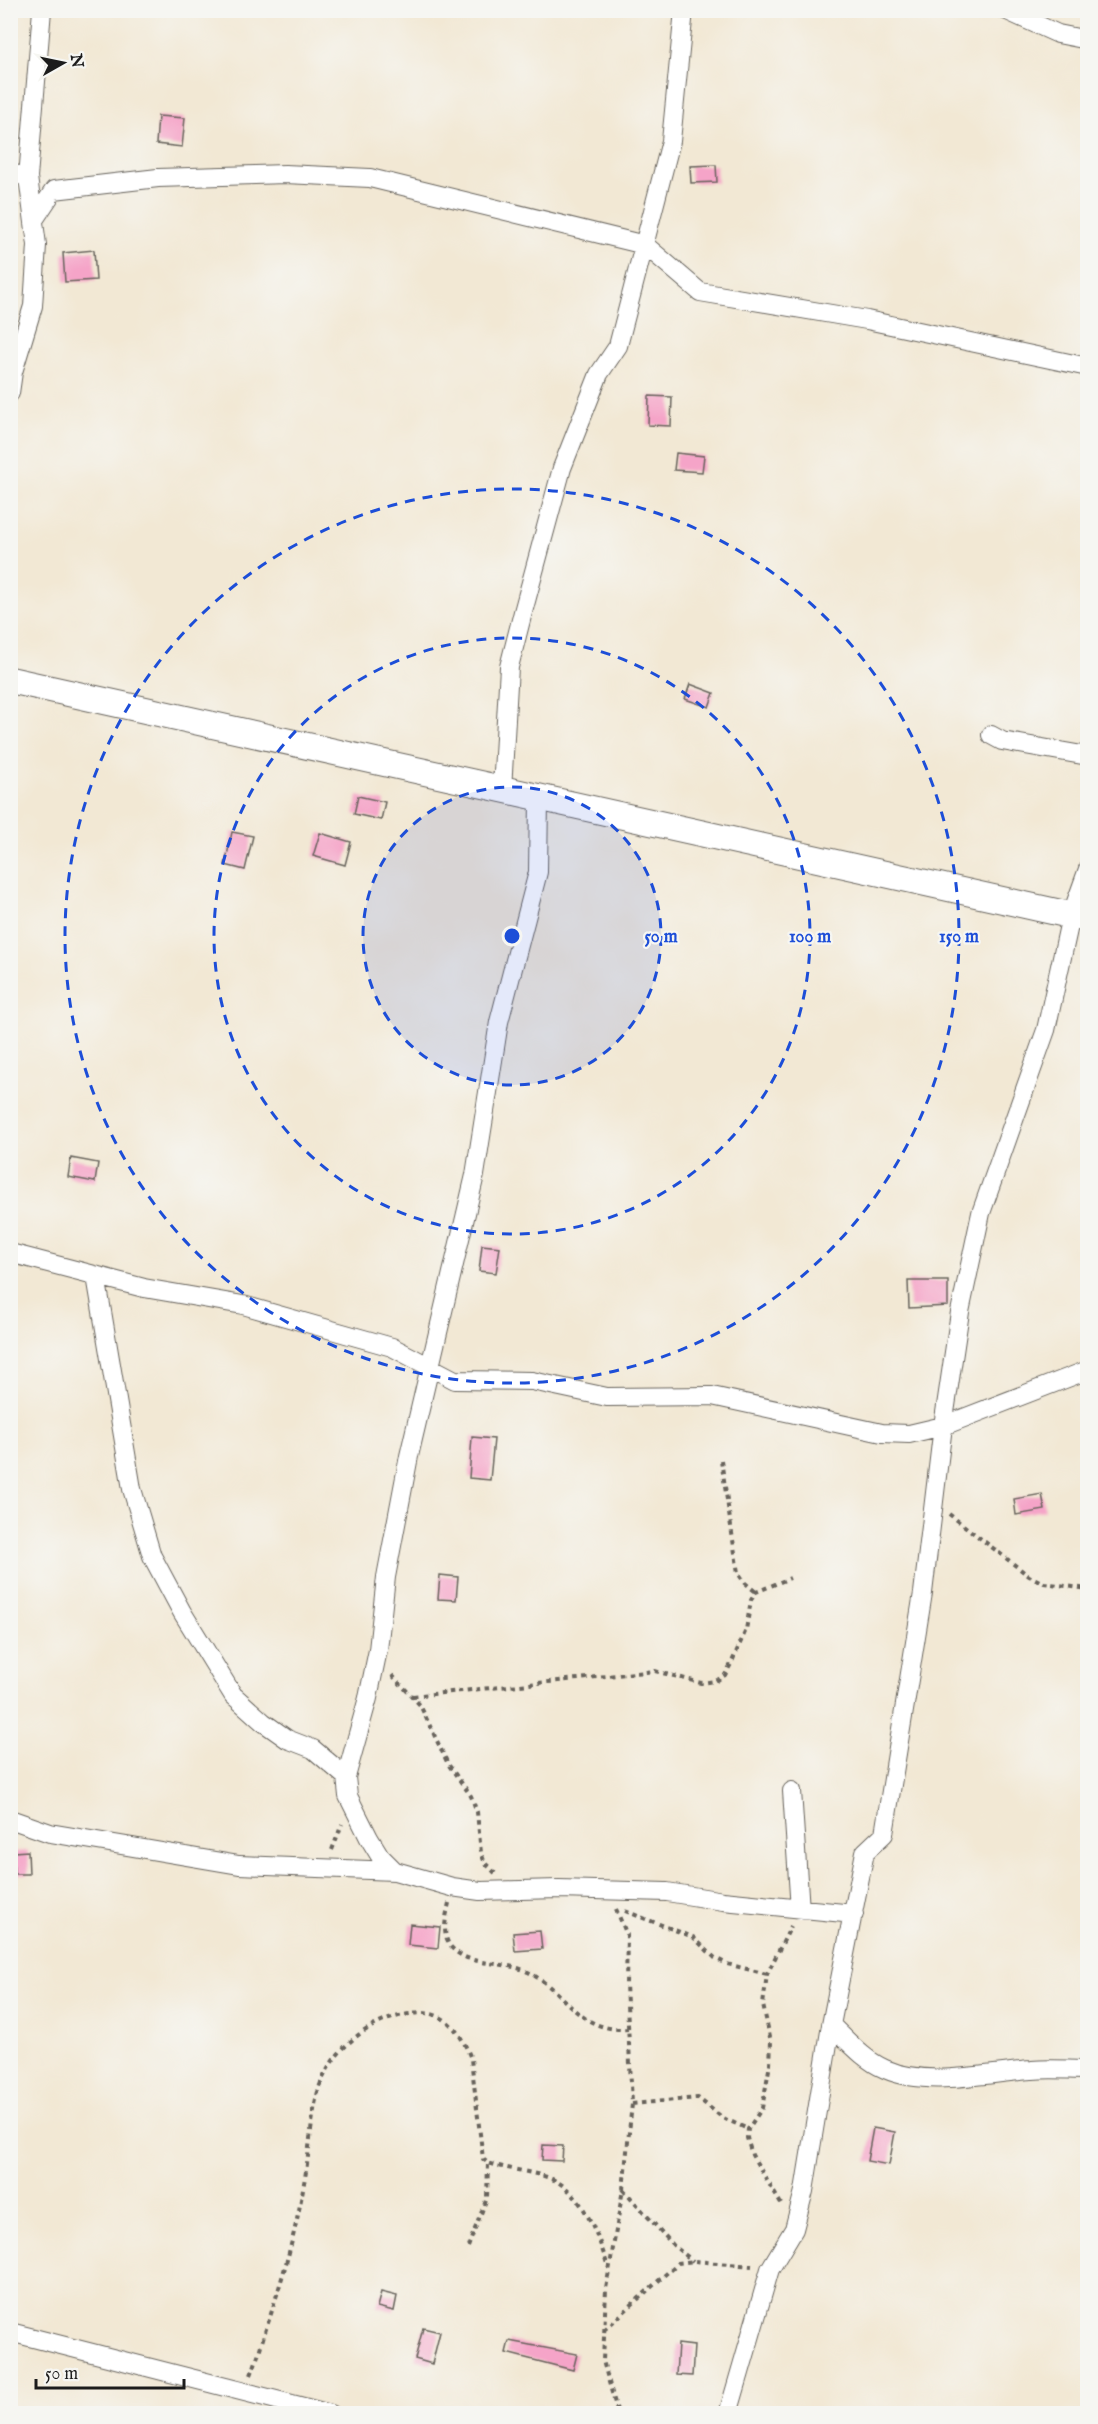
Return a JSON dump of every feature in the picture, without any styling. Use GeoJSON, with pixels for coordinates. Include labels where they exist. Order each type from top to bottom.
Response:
{"type":"FeatureCollection","features":[{"type":"Feature","properties":{"kind":"main road"},"geometry":{"type":"LineString","coordinates":[[10,680],[1079,918]]}},
{"type":"Feature","properties":{"kind":"street"},"geometry":{"type":"LineString","coordinates":[[10,393],[13,372],[33,306],[37,244],[34,220],[19,175],[42,10]]}},
{"type":"Feature","properties":{"kind":"street"},"geometry":{"type":"LineString","coordinates":[[502,790],[509,667],[562,468],[599,374],[618,346],[645,245],[671,141],[684,10]]}},
{"type":"Feature","properties":{"kind":"street"},"geometry":{"type":"LineString","coordinates":[[1005,10],[1058,34],[1088,40]]}},
{"type":"Feature","properties":{"kind":"street"},"geometry":{"type":"LineString","coordinates":[[34,220],[54,190],[158,178],[285,174],[370,178],[645,245],[700,292],[867,320],[1088,367]]}},
{"type":"Feature","properties":{"kind":"street"},"geometry":{"type":"LineString","coordinates":[[991,735],[1002,741],[1088,756]]}},
{"type":"Feature","properties":{"kind":"street"},"geometry":{"type":"LineString","coordinates":[[395,1871],[380,1856],[369,1838],[348,1796],[346,1777],[368,1698],[378,1650],[388,1566],[429,1367],[475,1175],[499,1022],[538,872],[539,798]]}},
{"type":"Feature","properties":{"kind":"street"},"geometry":{"type":"LineString","coordinates":[[728,2414],[770,2269],[794,2229],[804,2191],[831,2025],[865,1852],[884,1834],[935,1503],[943,1426],[960,1312],[981,1213],[1046,1030],[1079,918],[1088,869]]}},
{"type":"Feature","properties":{"kind":"street"},"geometry":{"type":"LineString","coordinates":[[10,1253],[96,1276],[254,1308],[392,1347],[455,1380],[532,1381],[607,1397],[712,1396],[882,1432],[909,1434],[943,1426],[1088,1370]]}},
{"type":"Feature","properties":{"kind":"street"},"geometry":{"type":"LineString","coordinates":[[96,1276],[132,1489],[152,1556],[182,1612],[233,1695],[263,1722],[287,1739],[313,1749],[346,1777]]}},
{"type":"Feature","properties":{"kind":"street"},"geometry":{"type":"LineString","coordinates":[[792,1791],[800,1910]]}},
{"type":"Feature","properties":{"kind":"street"},"geometry":{"type":"LineString","coordinates":[[10,1819],[50,1833],[229,1863],[320,1870],[395,1871],[452,1887],[667,1892],[800,1910],[854,1914]]}},
{"type":"Feature","properties":{"kind":"street"},"geometry":{"type":"LineString","coordinates":[[831,2025],[869,2060],[886,2070],[915,2076],[964,2076],[1036,2070],[1088,2070]]}},
{"type":"Feature","properties":{"kind":"street"},"geometry":{"type":"LineString","coordinates":[[10,2332],[331,2414]]}},
{"type":"Feature","properties":{"kind":"path"},"geometry":{"type":"LineString","coordinates":[[722,1460],[738,1573],[744,1582],[756,1592]]}},
{"type":"Feature","properties":{"kind":"path"},"geometry":{"type":"LineString","coordinates":[[935,1503],[1029,1576],[1044,1583],[1088,1590]]}},
{"type":"Feature","properties":{"kind":"path"},"geometry":{"type":"LineString","coordinates":[[413,1696],[655,1671],[701,1683],[716,1681],[725,1675],[731,1664],[746,1630],[751,1600],[756,1592],[790,1578]]}},
{"type":"Feature","properties":{"kind":"path"},"geometry":{"type":"LineString","coordinates":[[378,1650],[395,1680],[420,1705],[448,1764],[471,1796],[477,1812],[481,1852],[485,1863],[516,1890]]}},
{"type":"Feature","properties":{"kind":"path"},"geometry":{"type":"LineString","coordinates":[[320,1870],[337,1840],[348,1796]]}},
{"type":"Feature","properties":{"kind":"path"},"geometry":{"type":"LineString","coordinates":[[452,1887],[446,1935],[450,1946],[459,1954],[529,1972],[581,2016],[598,2026],[612,2030],[628,2029]]}},
{"type":"Feature","properties":{"kind":"path"},"geometry":{"type":"LineString","coordinates":[[608,1906],[693,1937],[715,1958],[727,1964],[767,1974]]}},
{"type":"Feature","properties":{"kind":"path"},"geometry":{"type":"LineString","coordinates":[[616,1909],[627,1935],[626,1984],[632,2104],[623,2189],[608,2267],[604,2330],[603,2361],[618,2414]]}},
{"type":"Feature","properties":{"kind":"path"},"geometry":{"type":"LineString","coordinates":[[794,2229],[752,2155],[747,2138],[748,2129],[762,2108],[770,2064],[771,2042],[763,2005],[767,1974],[800,1910]]}},
{"type":"Feature","properties":{"kind":"path"},"geometry":{"type":"LineString","coordinates":[[244,2391],[253,2372],[292,2242],[322,2077],[345,2046],[360,2033],[408,2013],[430,2013],[452,2026],[460,2034],[471,2059],[481,2153],[488,2163],[487,2198],[468,2247]]}},
{"type":"Feature","properties":{"kind":"path"},"geometry":{"type":"LineString","coordinates":[[632,2104],[698,2098],[723,2118],[748,2129]]}},
{"type":"Feature","properties":{"kind":"path"},"geometry":{"type":"LineString","coordinates":[[488,2163],[532,2173],[563,2184],[576,2196],[608,2267]]}},
{"type":"Feature","properties":{"kind":"path"},"geometry":{"type":"LineString","coordinates":[[623,2189],[674,2246],[694,2261]]}},
{"type":"Feature","properties":{"kind":"path"},"geometry":{"type":"LineString","coordinates":[[604,2330],[671,2267],[694,2261],[770,2269]]}},
{"type":"Feature","properties":{"kind":"building"},"geometry":{"type":"Polygon","coordinates":[[[158,116],[185,118],[182,147],[156,144],[158,116]]]}},
{"type":"Feature","properties":{"kind":"building"},"geometry":{"type":"Polygon","coordinates":[[[716,165],[717,182],[691,183],[690,166],[716,165]]]}},
{"type":"Feature","properties":{"kind":"building"},"geometry":{"type":"Polygon","coordinates":[[[94,250],[96,280],[65,282],[63,253],[94,250]]]}},
{"type":"Feature","properties":{"kind":"building"},"geometry":{"type":"Polygon","coordinates":[[[649,396],[672,397],[671,426],[648,425],[649,396]]]}},
{"type":"Feature","properties":{"kind":"building"},"geometry":{"type":"Polygon","coordinates":[[[676,453],[704,456],[702,472],[674,470],[676,453]]]}},
{"type":"Feature","properties":{"kind":"building"},"geometry":{"type":"Polygon","coordinates":[[[690,684],[714,693],[709,707],[685,699],[690,684]]]}},
{"type":"Feature","properties":{"kind":"building"},"geometry":{"type":"Polygon","coordinates":[[[358,796],[385,802],[381,820],[354,814],[358,796]]]}},
{"type":"Feature","properties":{"kind":"building"},"geometry":{"type":"Polygon","coordinates":[[[232,832],[253,836],[245,870],[225,865],[232,832]]]}},
{"type":"Feature","properties":{"kind":"building"},"geometry":{"type":"Polygon","coordinates":[[[320,833],[351,842],[345,865],[313,856],[320,833]]]}},
{"type":"Feature","properties":{"kind":"building"},"geometry":{"type":"Polygon","coordinates":[[[71,1158],[98,1163],[95,1182],[68,1177],[71,1158]]]}},
{"type":"Feature","properties":{"kind":"building"},"geometry":{"type":"Polygon","coordinates":[[[482,1245],[500,1247],[496,1273],[479,1271],[482,1245]]]}},
{"type":"Feature","properties":{"kind":"building"},"geometry":{"type":"Polygon","coordinates":[[[908,1281],[948,1281],[948,1306],[909,1308],[908,1281]]]}},
{"type":"Feature","properties":{"kind":"building"},"geometry":{"type":"Polygon","coordinates":[[[472,1437],[494,1439],[490,1480],[469,1478],[472,1437]]]}},
{"type":"Feature","properties":{"kind":"building"},"geometry":{"type":"Polygon","coordinates":[[[1042,1494],[1045,1510],[1016,1515],[1014,1499],[1042,1494]]]}},
{"type":"Feature","properties":{"kind":"building"},"geometry":{"type":"Polygon","coordinates":[[[440,1575],[458,1577],[456,1600],[438,1599],[440,1575]]]}},
{"type":"Feature","properties":{"kind":"building"},"geometry":{"type":"Polygon","coordinates":[[[28,1851],[29,1874],[14,1874],[13,1852],[28,1851]]]}},
{"type":"Feature","properties":{"kind":"building"},"geometry":{"type":"Polygon","coordinates":[[[410,1924],[440,1927],[438,1948],[408,1945],[410,1924]]]}},
{"type":"Feature","properties":{"kind":"building"},"geometry":{"type":"Polygon","coordinates":[[[540,1931],[542,1949],[515,1951],[513,1933],[540,1931]]]}},
{"type":"Feature","properties":{"kind":"building"},"geometry":{"type":"Polygon","coordinates":[[[873,2128],[895,2132],[889,2165],[867,2161],[873,2128]]]}},
{"type":"Feature","properties":{"kind":"building"},"geometry":{"type":"Polygon","coordinates":[[[543,2145],[563,2146],[562,2161],[542,2160],[543,2145]]]}},
{"type":"Feature","properties":{"kind":"building"},"geometry":{"type":"Polygon","coordinates":[[[381,2292],[397,2296],[394,2311],[377,2307],[381,2292]]]}},
{"type":"Feature","properties":{"kind":"building"},"geometry":{"type":"Polygon","coordinates":[[[423,2328],[440,2332],[432,2364],[415,2359],[423,2328]]]}},
{"type":"Feature","properties":{"kind":"building"},"geometry":{"type":"Polygon","coordinates":[[[509,2341],[577,2354],[573,2370],[506,2353],[509,2341]]]}},
{"type":"Feature","properties":{"kind":"building"},"geometry":{"type":"Polygon","coordinates":[[[678,2344],[694,2346],[692,2376],[676,2375],[678,2344]]]}}]}
